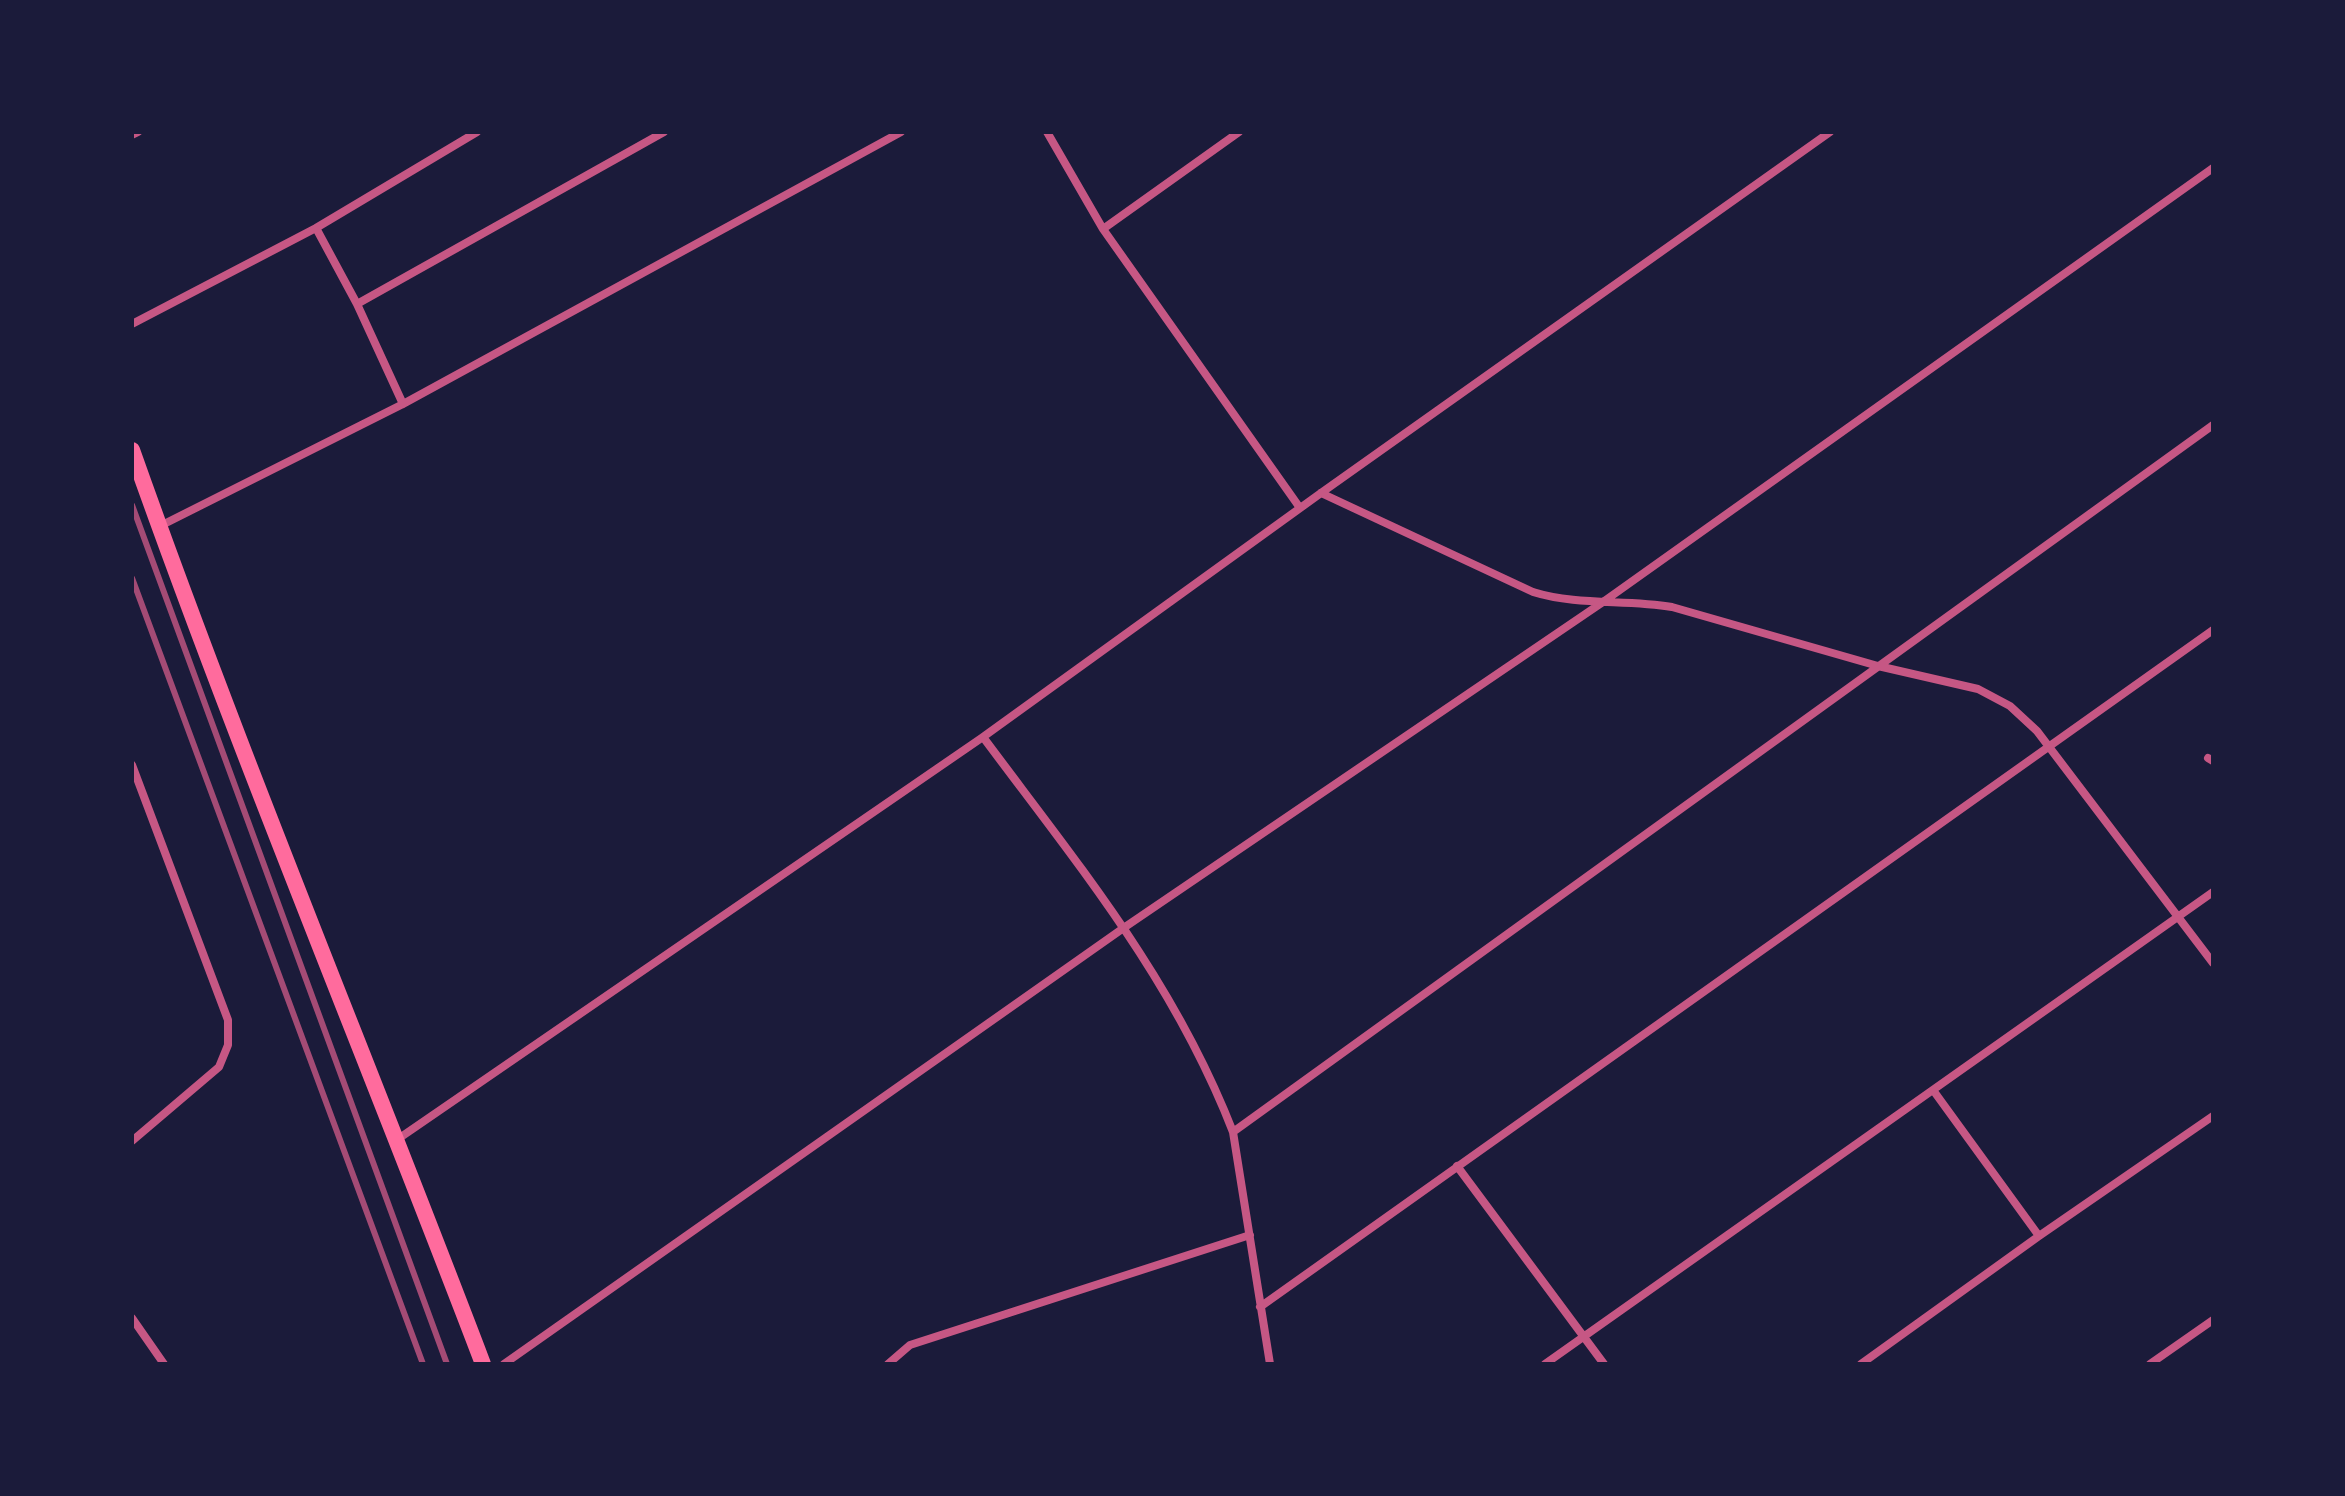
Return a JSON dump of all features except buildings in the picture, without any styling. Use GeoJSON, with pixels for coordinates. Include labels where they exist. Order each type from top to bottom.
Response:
{"type":"FeatureCollection","features":[{"type":"Feature","properties":{"kind":"main road"},"geometry":{"type":"LineString","coordinates":[[132,450],[483,1364]]}},
{"type":"Feature","properties":{"kind":"street"},"geometry":{"type":"LineString","coordinates":[[132,135],[138,132]]}},
{"type":"Feature","properties":{"kind":"street"},"geometry":{"type":"LineString","coordinates":[[132,324],[316,228],[477,132]]}},
{"type":"Feature","properties":{"kind":"street"},"geometry":{"type":"LineString","coordinates":[[357,304],[664,132]]}},
{"type":"Feature","properties":{"kind":"street"},"geometry":{"type":"LineString","coordinates":[[159,526],[403,404],[901,132]]}},
{"type":"Feature","properties":{"kind":"street"},"geometry":{"type":"LineString","coordinates":[[1047,132],[1103,229],[1300,508]]}},
{"type":"Feature","properties":{"kind":"street"},"geometry":{"type":"LineString","coordinates":[[1103,229],[1239,132]]}},
{"type":"Feature","properties":{"kind":"street"},"geometry":{"type":"LineString","coordinates":[[398,1139],[983,737],[1814,136],[1830,132]]}},
{"type":"Feature","properties":{"kind":"street"},"geometry":{"type":"LineString","coordinates":[[504,1364],[1125,927],[1603,602],[2213,168]]}},
{"type":"Feature","properties":{"kind":"street"},"geometry":{"type":"LineString","coordinates":[[316,228],[357,304],[403,404]]}},
{"type":"Feature","properties":{"kind":"street"},"geometry":{"type":"LineString","coordinates":[[1233,1132],[2213,425]]}},
{"type":"Feature","properties":{"kind":"street"},"geometry":{"type":"LineString","coordinates":[[1321,493],[1533,592],[1567,600],[1637,602],[1672,607],[1878,666],[1978,689],[1994,696],[2024,718],[2049,746],[2213,963]]}},
{"type":"Feature","properties":{"kind":"street"},"geometry":{"type":"LineString","coordinates":[[1260,1307],[2213,630]]}},
{"type":"Feature","properties":{"kind":"street"},"geometry":{"type":"LineString","coordinates":[[983,737],[1125,927],[1188,1032],[1233,1132],[1270,1364]]}},
{"type":"Feature","properties":{"kind":"street"},"geometry":{"type":"LineString","coordinates":[[132,765],[228,1020],[228,1045],[219,1067],[132,1141]]}},
{"type":"Feature","properties":{"kind":"street"},"geometry":{"type":"LineString","coordinates":[[1545,1364],[2213,892]]}},
{"type":"Feature","properties":{"kind":"street"},"geometry":{"type":"LineString","coordinates":[[1933,1090],[2039,1236]]}},
{"type":"Feature","properties":{"kind":"street"},"geometry":{"type":"LineString","coordinates":[[1861,1364],[2213,1116]]}},
{"type":"Feature","properties":{"kind":"street"},"geometry":{"type":"LineString","coordinates":[[1457,1166],[1604,1364]]}},
{"type":"Feature","properties":{"kind":"street"},"geometry":{"type":"LineString","coordinates":[[888,1364],[910,1345],[1250,1235]]}},
{"type":"Feature","properties":{"kind":"street"},"geometry":{"type":"LineString","coordinates":[[132,1318],[164,1364]]}},
{"type":"Feature","properties":{"kind":"street"},"geometry":{"type":"LineString","coordinates":[[2150,1364],[2213,1320]]}},
{"type":"Feature","properties":{"kind":"railway"},"geometry":{"type":"LineString","coordinates":[[132,505],[447,1364]]}},
{"type":"Feature","properties":{"kind":"railway"},"geometry":{"type":"LineString","coordinates":[[132,578],[423,1364]]}}]}
